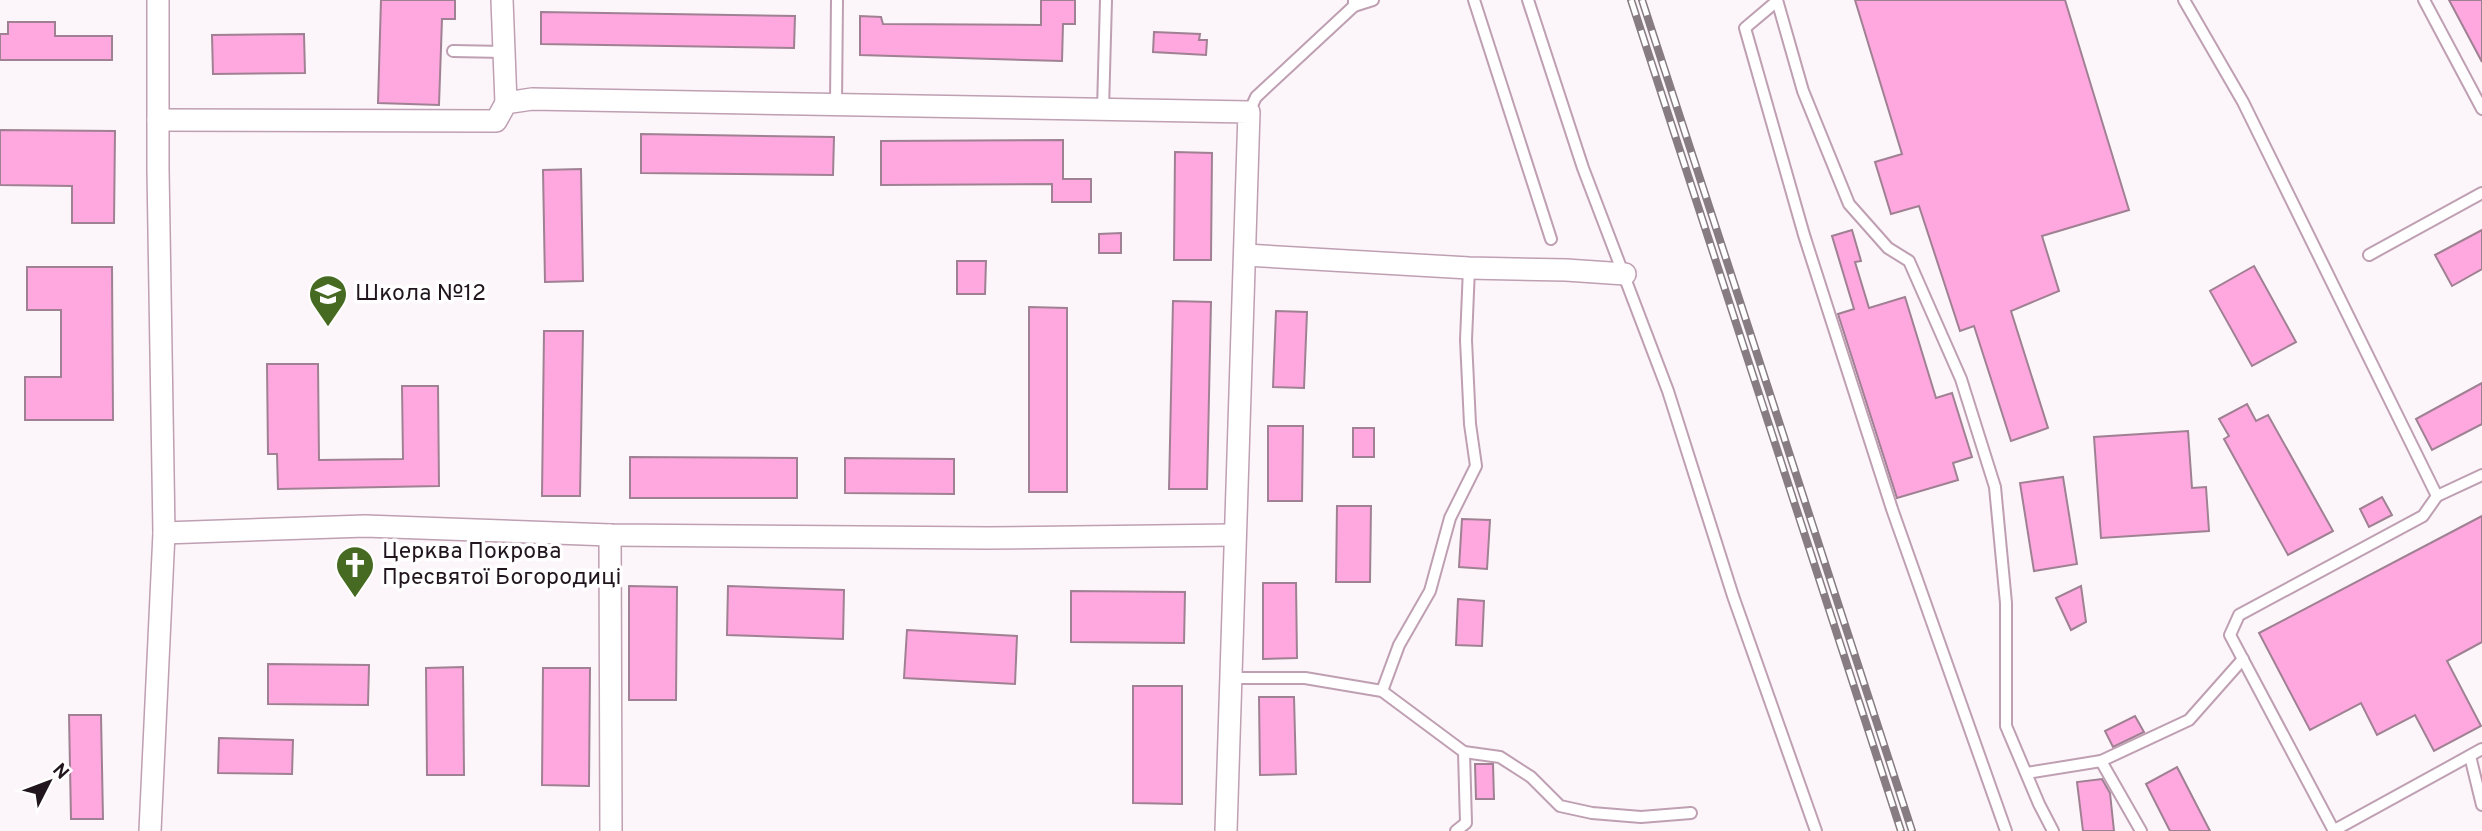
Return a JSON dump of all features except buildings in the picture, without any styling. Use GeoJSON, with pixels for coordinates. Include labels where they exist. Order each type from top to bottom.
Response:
{"type":"FeatureCollection","features":[{"type":"Feature","properties":{"kind":"street"},"geometry":{"type":"LineString","coordinates":[[150,831],[164,533],[158,0]]}},
{"type":"Feature","properties":{"kind":"street"},"geometry":{"type":"LineString","coordinates":[[158,120],[496,121],[506,103],[502,0]]}},
{"type":"Feature","properties":{"kind":"street"},"geometry":{"type":"LineString","coordinates":[[506,103],[531,99],[1249,112],[1226,831]]}},
{"type":"Feature","properties":{"kind":"street"},"geometry":{"type":"LineString","coordinates":[[1245,255],[1625,274]]}},
{"type":"Feature","properties":{"kind":"street"},"geometry":{"type":"LineString","coordinates":[[164,533],[365,526],[610,535],[988,538],[1236,535]]}},
{"type":"Feature","properties":{"kind":"street"},"geometry":{"type":"LineString","coordinates":[[610,535],[611,831]]}},
{"type":"Feature","properties":{"kind":"lane"},"geometry":{"type":"LineString","coordinates":[[836,103],[837,0]]}},
{"type":"Feature","properties":{"kind":"lane"},"geometry":{"type":"LineString","coordinates":[[1103,109],[1106,0]]}},
{"type":"Feature","properties":{"kind":"lane"},"geometry":{"type":"LineString","coordinates":[[1249,112],[1256,97],[1354,3],[1373,0]]}},
{"type":"Feature","properties":{"kind":"lane"},"geometry":{"type":"LineString","coordinates":[[1474,0],[1550,239]]}},
{"type":"Feature","properties":{"kind":"lane"},"geometry":{"type":"LineString","coordinates":[[1528,0],[1583,169],[1668,391],[1733,596],[1816,831]]}},
{"type":"Feature","properties":{"kind":"lane"},"geometry":{"type":"LineString","coordinates":[[2184,0],[2242,102],[2437,496]]}},
{"type":"Feature","properties":{"kind":"lane"},"geometry":{"type":"LineString","coordinates":[[2424,0],[2482,108]]}},
{"type":"Feature","properties":{"kind":"lane"},"geometry":{"type":"LineString","coordinates":[[2006,831],[1892,509],[1804,235],[1745,28],[1777,1],[1803,91],[1849,204],[1888,248],[1909,261],[1961,379],[1995,487],[2006,603],[2006,726],[2053,831]]}},
{"type":"Feature","properties":{"kind":"lane"},"geometry":{"type":"LineString","coordinates":[[453,51],[504,52]]}},
{"type":"Feature","properties":{"kind":"lane"},"geometry":{"type":"LineString","coordinates":[[2370,255],[2482,193]]}},
{"type":"Feature","properties":{"kind":"lane"},"geometry":{"type":"LineString","coordinates":[[1382,691],[1399,645],[1430,591],[1450,518],[1476,466],[1470,424],[1466,340],[1469,268]]}},
{"type":"Feature","properties":{"kind":"lane"},"geometry":{"type":"LineString","coordinates":[[2482,475],[2437,496],[2423,516],[2239,615],[2231,635],[2333,831],[2482,749]]}},
{"type":"Feature","properties":{"kind":"lane"},"geometry":{"type":"LineString","coordinates":[[2026,773],[2101,761],[2189,720],[2243,659]]}},
{"type":"Feature","properties":{"kind":"lane"},"geometry":{"type":"LineString","coordinates":[[1231,678],[1305,678],[1382,691],[1464,752],[1500,757],[1531,777],[1560,806],[1592,813],[1641,817],[1691,813]]}},
{"type":"Feature","properties":{"kind":"lane"},"geometry":{"type":"LineString","coordinates":[[1456,831],[1466,823],[1464,752]]}},
{"type":"Feature","properties":{"kind":"lane"},"geometry":{"type":"LineString","coordinates":[[2470,756],[2482,805]]}},
{"type":"Feature","properties":{"kind":"lane"},"geometry":{"type":"LineString","coordinates":[[2101,761],[2141,831]]}},
{"type":"Feature","properties":{"kind":"railway"},"geometry":{"type":"LineString","coordinates":[[1631,0],[1901,831]]}},
{"type":"Feature","properties":{"kind":"railway"},"geometry":{"type":"LineString","coordinates":[[1642,0],[1912,831]]}},
{"type":"Feature","properties":{"kind":"place","name":"Школа №12"},"geometry":{"type":"Point","coordinates":[328,328]}},
{"type":"Feature","properties":{"kind":"place","name":"Церква Покрова Пресвятої Богородиці"},"geometry":{"type":"Point","coordinates":[355,599]}}]}
